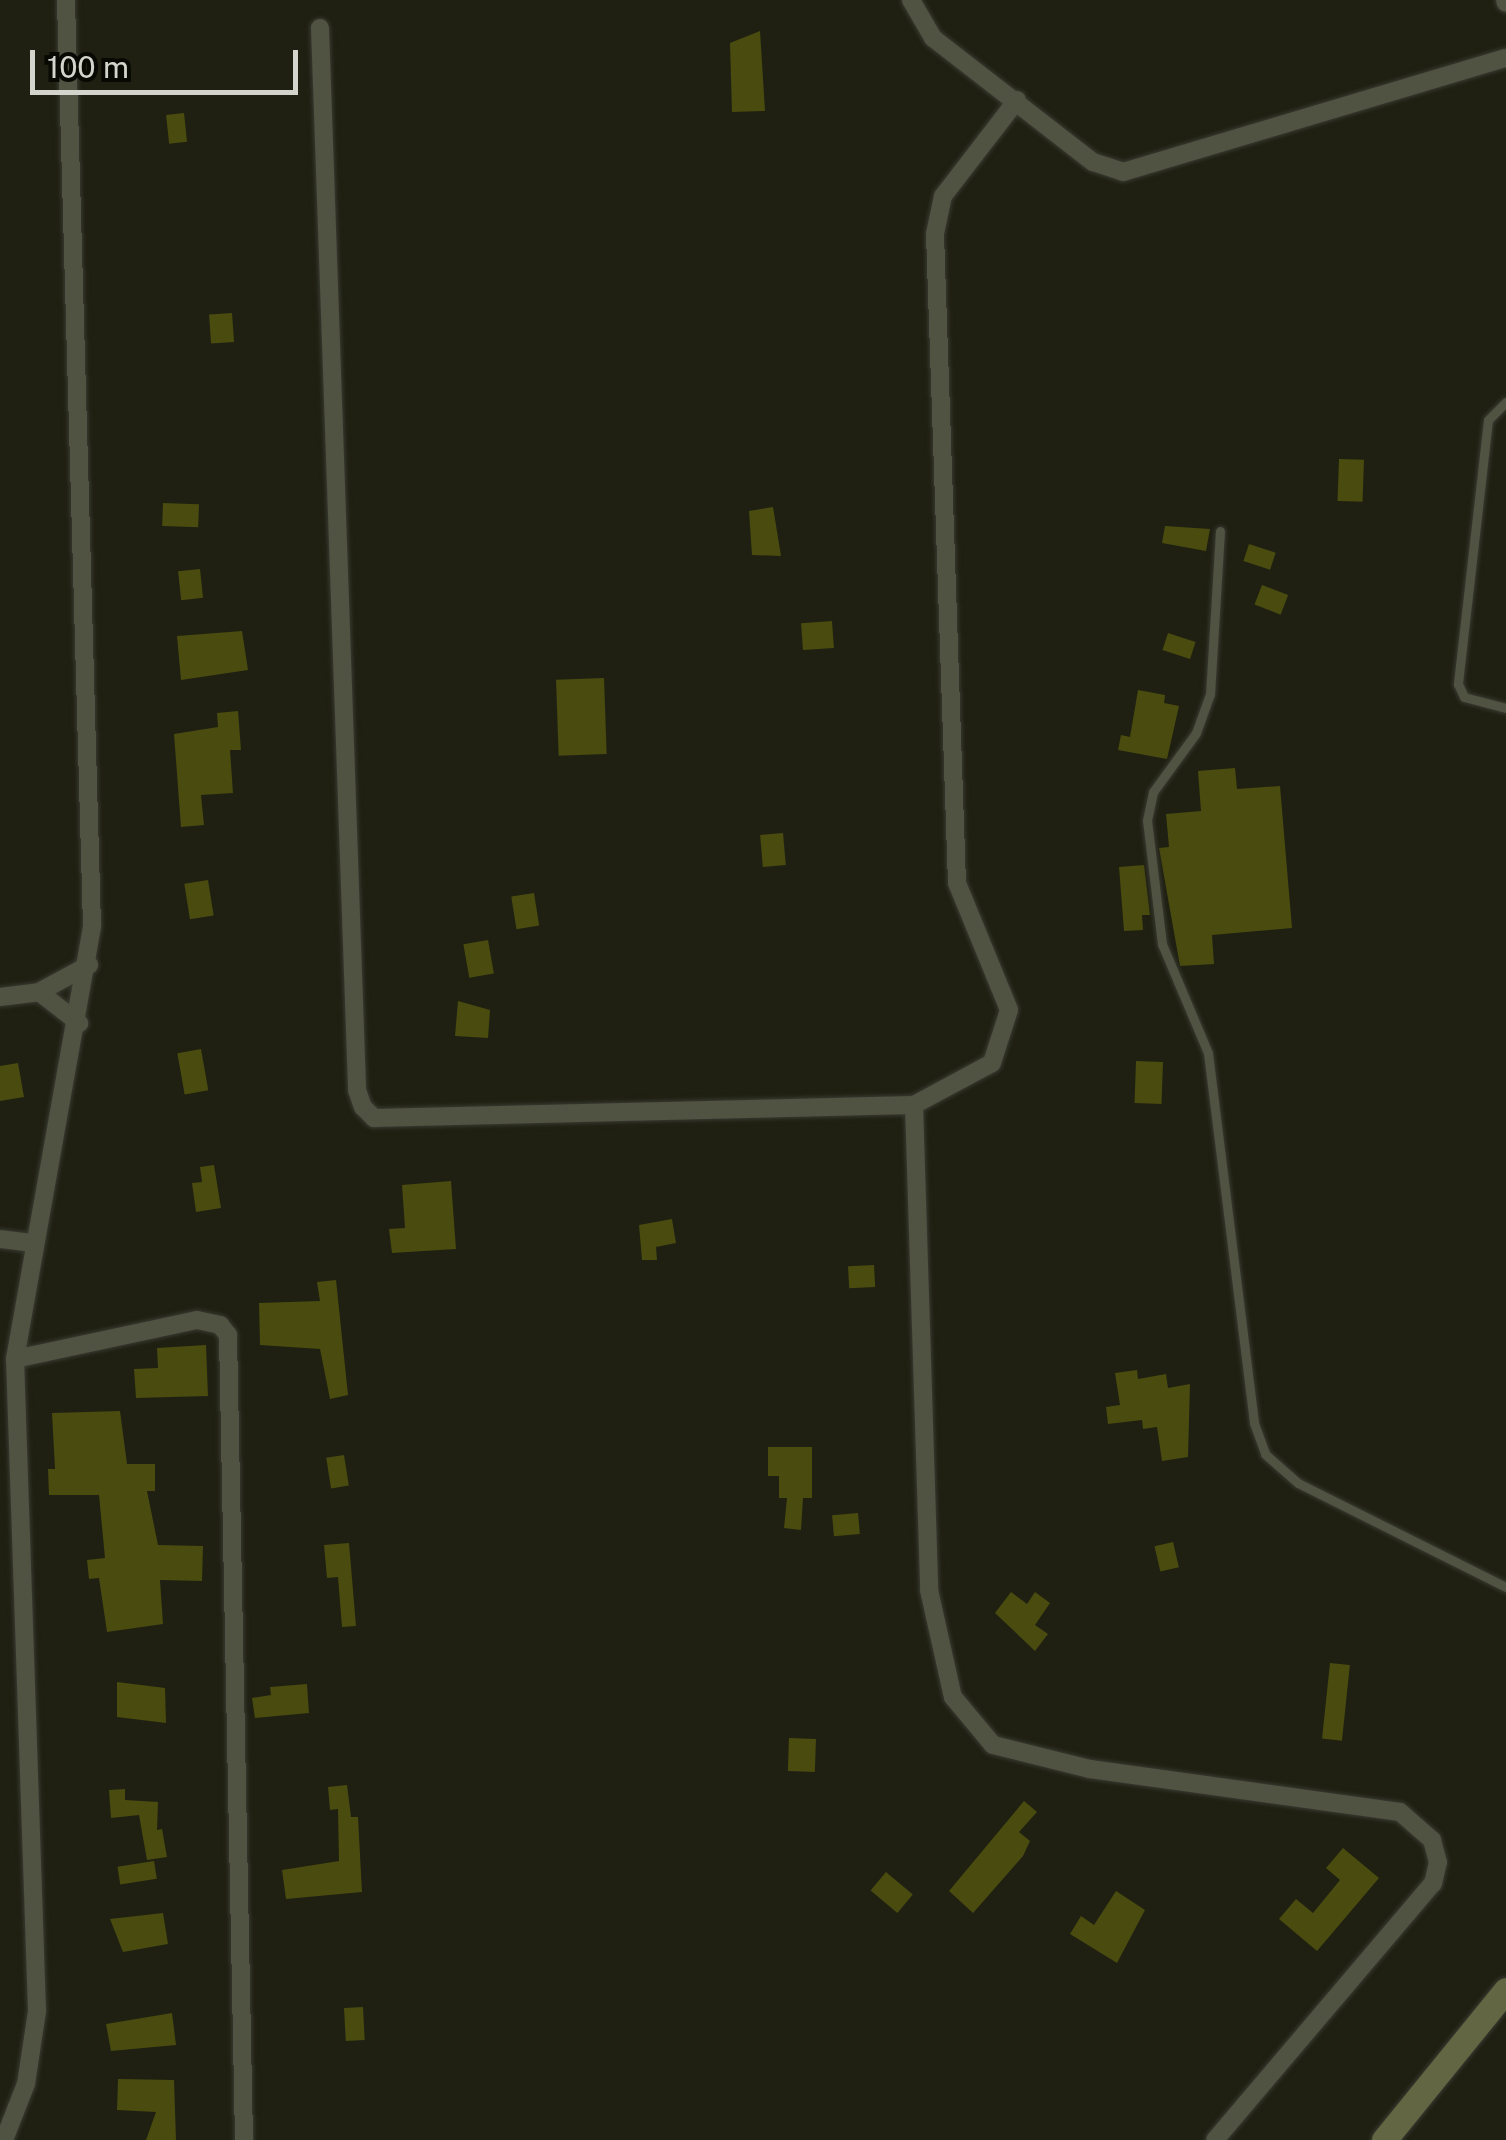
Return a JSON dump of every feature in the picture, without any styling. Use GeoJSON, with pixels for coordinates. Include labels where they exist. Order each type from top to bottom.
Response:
{"type":"FeatureCollection","features":[{"type":"Feature","properties":{"kind":"street"},"geometry":{"type":"LineString","coordinates":[[4,2140],[26,2084],[37,2011],[8,1458],[15,1359],[33,1243],[89,964],[66,0]]}},
{"type":"Feature","properties":{"kind":"street"},"geometry":{"type":"LineString","coordinates":[[912,0],[933,38],[1093,162],[1123,172],[1506,58]]}},
{"type":"Feature","properties":{"kind":"street"},"geometry":{"type":"LineString","coordinates":[[320,28],[357,1090],[363,1107],[374,1118],[914,1106],[992,1063],[1009,1010],[957,883],[935,234],[943,196],[1017,100]]}},
{"type":"Feature","properties":{"kind":"street"},"geometry":{"type":"LineString","coordinates":[[0,997],[38,992],[89,964]]}},
{"type":"Feature","properties":{"kind":"street"},"geometry":{"type":"LineString","coordinates":[[38,992],[78,1024]]}},
{"type":"Feature","properties":{"kind":"street"},"geometry":{"type":"LineString","coordinates":[[914,1106],[929,1590],[953,1696],[993,1745],[1090,1769],[1400,1812],[1432,1840],[1438,1862],[1432,1883],[1215,2140]]}},
{"type":"Feature","properties":{"kind":"street"},"geometry":{"type":"LineString","coordinates":[[0,1239],[33,1243]]}},
{"type":"Feature","properties":{"kind":"street"},"geometry":{"type":"LineString","coordinates":[[15,1359],[197,1320],[220,1325],[228,1335],[244,2140]]}},
{"type":"Feature","properties":{"kind":"street"},"geometry":{"type":"LineString","coordinates":[[1384,2140],[1506,1990]]}},
{"type":"Feature","properties":{"kind":"lane"},"geometry":{"type":"LineString","coordinates":[[1506,402],[1488,420],[1458,684],[1464,697],[1506,708]]}},
{"type":"Feature","properties":{"kind":"lane"},"geometry":{"type":"LineString","coordinates":[[1220,531],[1210,694],[1196,733],[1152,792],[1147,820],[1162,944],[1208,1053],[1254,1423],[1264,1454],[1298,1484],[1506,1587]]}},
{"type":"Feature","properties":{"kind":"building"},"geometry":{"type":"Polygon","coordinates":[[[760,31],[765,111],[732,112],[730,43],[760,31]]]}},
{"type":"Feature","properties":{"kind":"building"},"geometry":{"type":"Polygon","coordinates":[[[184,113],[187,142],[169,144],[166,115],[184,113]]]}},
{"type":"Feature","properties":{"kind":"building"},"geometry":{"type":"Polygon","coordinates":[[[232,313],[234,342],[211,344],[209,315],[232,313]]]}},
{"type":"Feature","properties":{"kind":"building"},"geometry":{"type":"Polygon","coordinates":[[[1339,459],[1364,460],[1363,502],[1338,501],[1339,459]]]}},
{"type":"Feature","properties":{"kind":"building"},"geometry":{"type":"Polygon","coordinates":[[[163,503],[199,504],[198,527],[162,526],[163,503]]]}},
{"type":"Feature","properties":{"kind":"building"},"geometry":{"type":"Polygon","coordinates":[[[773,507],[781,556],[752,555],[749,511],[773,507]]]}},
{"type":"Feature","properties":{"kind":"building"},"geometry":{"type":"Polygon","coordinates":[[[1165,526],[1210,529],[1206,551],[1162,543],[1165,526]]]}},
{"type":"Feature","properties":{"kind":"building"},"geometry":{"type":"Polygon","coordinates":[[[1249,544],[1276,553],[1270,570],[1243,561],[1249,544]]]}},
{"type":"Feature","properties":{"kind":"building"},"geometry":{"type":"Polygon","coordinates":[[[200,569],[203,598],[181,600],[178,571],[200,569]]]}},
{"type":"Feature","properties":{"kind":"building"},"geometry":{"type":"Polygon","coordinates":[[[1262,585],[1288,595],[1281,615],[1254,605],[1262,585]]]}},
{"type":"Feature","properties":{"kind":"building"},"geometry":{"type":"Polygon","coordinates":[[[832,621],[834,648],[803,650],[801,623],[832,621]]]}},
{"type":"Feature","properties":{"kind":"building"},"geometry":{"type":"Polygon","coordinates":[[[242,631],[248,670],[181,680],[177,636],[242,631]]]}},
{"type":"Feature","properties":{"kind":"building"},"geometry":{"type":"Polygon","coordinates":[[[1168,633],[1196,642],[1190,659],[1162,650],[1168,633]]]}},
{"type":"Feature","properties":{"kind":"building"},"geometry":{"type":"Polygon","coordinates":[[[604,678],[607,754],[559,756],[556,680],[604,678]]]}},
{"type":"Feature","properties":{"kind":"building"},"geometry":{"type":"Polygon","coordinates":[[[1138,690],[1165,695],[1164,703],[1179,706],[1167,759],[1118,750],[1121,735],[1130,737],[1138,690]]]}},
{"type":"Feature","properties":{"kind":"building"},"geometry":{"type":"Polygon","coordinates":[[[238,711],[241,750],[230,750],[233,793],[201,795],[204,825],[181,827],[174,734],[218,727],[217,713],[238,711]]]}},
{"type":"Feature","properties":{"kind":"building"},"geometry":{"type":"Polygon","coordinates":[[[1235,768],[1237,789],[1280,786],[1292,928],[1212,935],[1214,964],[1180,966],[1159,848],[1169,847],[1166,814],[1201,811],[1198,771],[1235,768]]]}},
{"type":"Feature","properties":{"kind":"building"},"geometry":{"type":"Polygon","coordinates":[[[783,833],[786,865],[763,867],[760,835],[783,833]]]}},
{"type":"Feature","properties":{"kind":"building"},"geometry":{"type":"Polygon","coordinates":[[[1144,865],[1150,915],[1142,915],[1143,930],[1124,931],[1119,867],[1144,865]]]}},
{"type":"Feature","properties":{"kind":"building"},"geometry":{"type":"Polygon","coordinates":[[[208,880],[214,916],[190,919],[184,884],[208,880]]]}},
{"type":"Feature","properties":{"kind":"building"},"geometry":{"type":"Polygon","coordinates":[[[534,893],[539,926],[516,929],[511,897],[534,893]]]}},
{"type":"Feature","properties":{"kind":"building"},"geometry":{"type":"Polygon","coordinates":[[[488,940],[494,973],[469,978],[463,944],[488,940]]]}},
{"type":"Feature","properties":{"kind":"building"},"geometry":{"type":"Polygon","coordinates":[[[458,1001],[490,1010],[488,1038],[455,1036],[458,1001]]]}},
{"type":"Feature","properties":{"kind":"building"},"geometry":{"type":"Polygon","coordinates":[[[201,1049],[208,1090],[185,1095],[177,1053],[201,1049]]]}},
{"type":"Feature","properties":{"kind":"building"},"geometry":{"type":"Polygon","coordinates":[[[1136,1061],[1163,1062],[1162,1104],[1135,1103],[1136,1061]]]}},
{"type":"Feature","properties":{"kind":"building"},"geometry":{"type":"Polygon","coordinates":[[[18,1063],[24,1097],[0,1101],[0,1066],[18,1063]]]}},
{"type":"Feature","properties":{"kind":"building"},"geometry":{"type":"Polygon","coordinates":[[[214,1165],[221,1208],[196,1212],[192,1183],[202,1182],[200,1167],[214,1165]]]}},
{"type":"Feature","properties":{"kind":"building"},"geometry":{"type":"Polygon","coordinates":[[[451,1181],[456,1249],[392,1253],[389,1229],[405,1228],[402,1185],[451,1181]]]}},
{"type":"Feature","properties":{"kind":"building"},"geometry":{"type":"Polygon","coordinates":[[[672,1219],[676,1243],[656,1247],[657,1260],[642,1260],[639,1225],[672,1219]]]}},
{"type":"Feature","properties":{"kind":"building"},"geometry":{"type":"Polygon","coordinates":[[[874,1265],[875,1287],[849,1288],[848,1266],[874,1265]]]}},
{"type":"Feature","properties":{"kind":"building"},"geometry":{"type":"Polygon","coordinates":[[[336,1280],[348,1395],[330,1399],[320,1349],[260,1345],[259,1303],[320,1301],[317,1282],[336,1280]]]}},
{"type":"Feature","properties":{"kind":"building"},"geometry":{"type":"Polygon","coordinates":[[[206,1345],[208,1396],[136,1398],[134,1369],[158,1368],[157,1348],[206,1345]]]}},
{"type":"Feature","properties":{"kind":"building"},"geometry":{"type":"Polygon","coordinates":[[[1137,1370],[1138,1379],[1166,1374],[1168,1388],[1190,1384],[1188,1457],[1162,1461],[1157,1427],[1143,1429],[1142,1420],[1108,1424],[1106,1407],[1120,1405],[1115,1373],[1137,1370]]]}},
{"type":"Feature","properties":{"kind":"building"},"geometry":{"type":"Polygon","coordinates":[[[120,1411],[127,1464],[155,1464],[155,1491],[147,1491],[158,1545],[203,1546],[202,1581],[160,1580],[163,1624],[107,1632],[99,1578],[89,1579],[87,1560],[105,1558],[99,1495],[49,1495],[48,1469],[55,1469],[52,1413],[120,1411]]]}},
{"type":"Feature","properties":{"kind":"building"},"geometry":{"type":"Polygon","coordinates":[[[768,1447],[812,1447],[812,1498],[803,1498],[801,1530],[784,1528],[787,1498],[779,1498],[779,1476],[768,1476],[768,1447]]]}},
{"type":"Feature","properties":{"kind":"building"},"geometry":{"type":"Polygon","coordinates":[[[344,1455],[349,1486],[331,1488],[326,1458],[344,1455]]]}},
{"type":"Feature","properties":{"kind":"building"},"geometry":{"type":"Polygon","coordinates":[[[858,1513],[860,1534],[834,1536],[832,1515],[858,1513]]]}},
{"type":"Feature","properties":{"kind":"building"},"geometry":{"type":"Polygon","coordinates":[[[1173,1542],[1179,1567],[1160,1572],[1154,1546],[1173,1542]]]}},
{"type":"Feature","properties":{"kind":"building"},"geometry":{"type":"Polygon","coordinates":[[[349,1543],[356,1626],[342,1627],[338,1577],[327,1578],[324,1545],[349,1543]]]}},
{"type":"Feature","properties":{"kind":"building"},"geometry":{"type":"Polygon","coordinates":[[[1011,1592],[1027,1604],[1035,1592],[1050,1603],[1035,1625],[1048,1634],[1035,1651],[995,1613],[1011,1592]]]}},
{"type":"Feature","properties":{"kind":"building"},"geometry":{"type":"Polygon","coordinates":[[[1330,1663],[1350,1665],[1342,1741],[1322,1739],[1330,1663]]]}},
{"type":"Feature","properties":{"kind":"building"},"geometry":{"type":"Polygon","coordinates":[[[117,1682],[165,1688],[166,1723],[117,1717],[117,1682]]]}},
{"type":"Feature","properties":{"kind":"building"},"geometry":{"type":"Polygon","coordinates":[[[307,1684],[309,1713],[255,1718],[252,1698],[271,1695],[270,1687],[307,1684]]]}},
{"type":"Feature","properties":{"kind":"building"},"geometry":{"type":"Polygon","coordinates":[[[789,1738],[816,1739],[815,1772],[788,1771],[789,1738]]]}},
{"type":"Feature","properties":{"kind":"building"},"geometry":{"type":"Polygon","coordinates":[[[347,1785],[351,1817],[358,1817],[362,1892],[286,1899],[282,1870],[339,1861],[338,1809],[330,1810],[328,1787],[347,1785]]]}},
{"type":"Feature","properties":{"kind":"building"},"geometry":{"type":"Polygon","coordinates":[[[125,1789],[125,1800],[158,1802],[157,1830],[162,1829],[167,1857],[147,1860],[139,1815],[111,1818],[109,1790],[125,1789]]]}},
{"type":"Feature","properties":{"kind":"building"},"geometry":{"type":"Polygon","coordinates":[[[1024,1801],[1037,1812],[1019,1832],[1030,1841],[1023,1856],[973,1913],[949,1891],[1024,1801]]]}},
{"type":"Feature","properties":{"kind":"building"},"geometry":{"type":"Polygon","coordinates":[[[1343,1848],[1379,1878],[1317,1951],[1279,1919],[1296,1899],[1313,1913],[1340,1880],[1326,1868],[1343,1848]]]}},
{"type":"Feature","properties":{"kind":"building"},"geometry":{"type":"Polygon","coordinates":[[[154,1861],[157,1879],[120,1885],[117,1867],[154,1861]]]}},
{"type":"Feature","properties":{"kind":"building"},"geometry":{"type":"Polygon","coordinates":[[[886,1872],[913,1894],[897,1913],[871,1890],[886,1872]]]}},
{"type":"Feature","properties":{"kind":"building"},"geometry":{"type":"Polygon","coordinates":[[[1116,1891],[1145,1910],[1117,1963],[1070,1934],[1081,1916],[1094,1925],[1116,1891]]]}},
{"type":"Feature","properties":{"kind":"building"},"geometry":{"type":"Polygon","coordinates":[[[163,1913],[168,1944],[123,1952],[110,1919],[163,1913]]]}},
{"type":"Feature","properties":{"kind":"building"},"geometry":{"type":"Polygon","coordinates":[[[363,2007],[365,2040],[346,2041],[344,2008],[363,2007]]]}},
{"type":"Feature","properties":{"kind":"building"},"geometry":{"type":"Polygon","coordinates":[[[172,2013],[176,2045],[111,2051],[106,2024],[172,2013]]]}},
{"type":"Feature","properties":{"kind":"building"},"geometry":{"type":"Polygon","coordinates":[[[118,2079],[174,2080],[176,2140],[146,2140],[156,2112],[117,2110],[118,2079]]]}}]}
